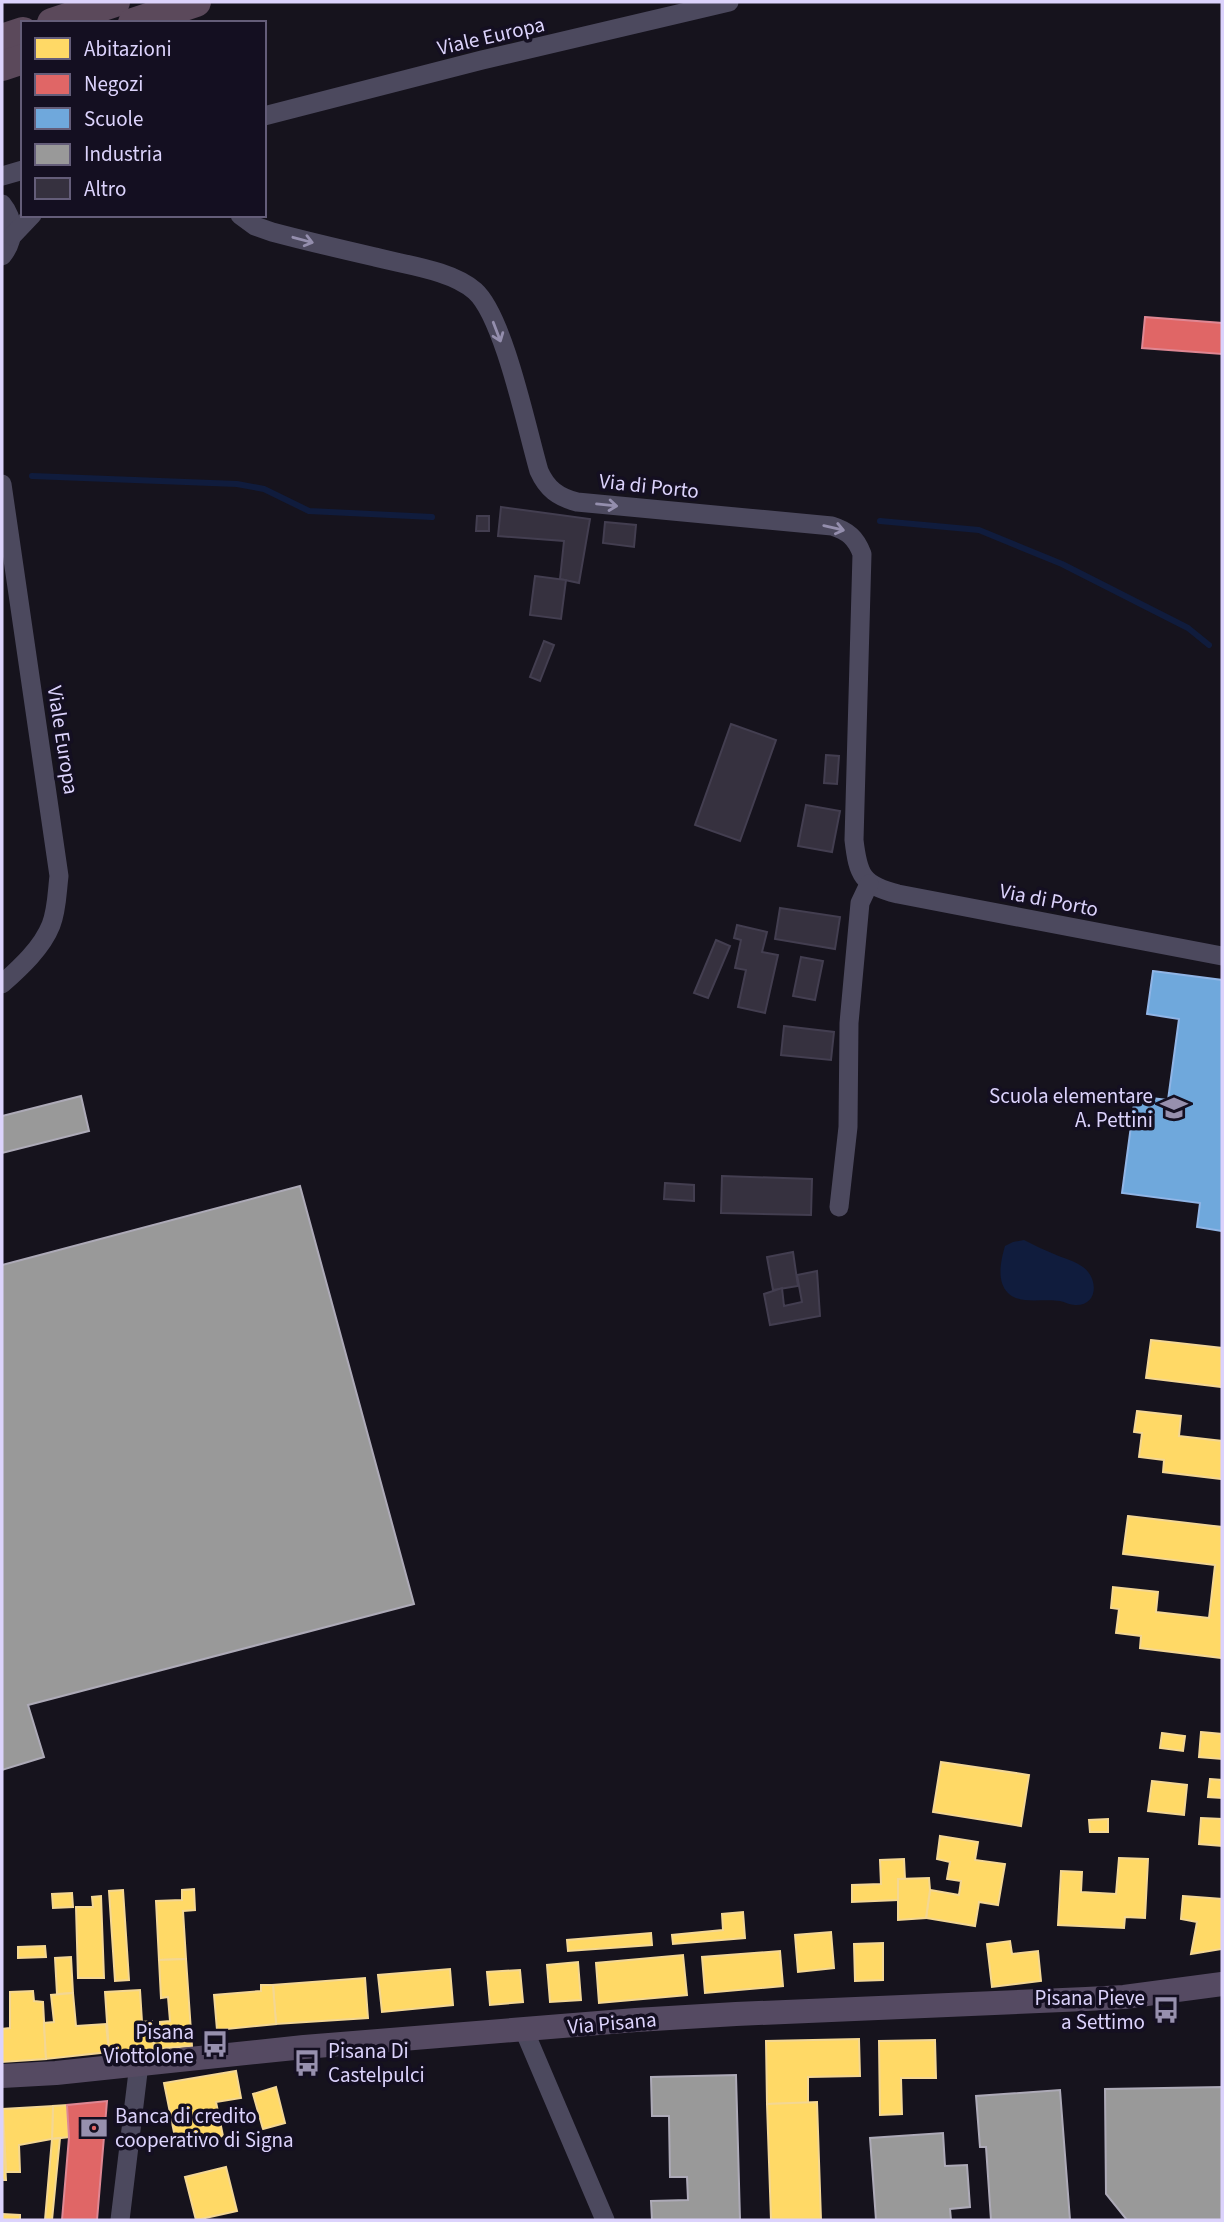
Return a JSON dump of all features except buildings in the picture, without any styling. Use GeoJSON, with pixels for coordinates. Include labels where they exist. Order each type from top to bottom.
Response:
{"type":"FeatureCollection","features":[{"type":"Feature","properties":{"kind":"highway"},"geometry":{"type":"LineString","coordinates":[[58,21],[115,2]]}},
{"type":"Feature","properties":{"kind":"highway"},"geometry":{"type":"LineString","coordinates":[[139,21],[196,2]]}},
{"type":"Feature","properties":{"kind":"highway"},"geometry":{"type":"LineString","coordinates":[[2,40],[21,34]]}},
{"type":"Feature","properties":{"kind":"highway"},"geometry":{"type":"LineString","coordinates":[[2,66],[21,60]]}},
{"type":"Feature","properties":{"kind":"main road","name":"Via Pisana"},"geometry":{"type":"LineString","coordinates":[[2,2076],[56,2073],[304,2047],[736,2014],[1086,1999],[1222,1984]]}},
{"type":"Feature","properties":{"kind":"street","name":"Viale Europa"},"geometry":{"type":"LineString","coordinates":[[266,115],[482,60],[729,2]]}},
{"type":"Feature","properties":{"kind":"street"},"geometry":{"type":"LineString","coordinates":[[2,176],[21,171]]}},
{"type":"Feature","properties":{"kind":"street"},"geometry":{"type":"LineString","coordinates":[[2,204],[10,218],[12,236]]}},
{"type":"Feature","properties":{"kind":"street"},"geometry":{"type":"LineString","coordinates":[[2,256],[12,236],[30,217]]}},
{"type":"Feature","properties":{"kind":"street","name":"Via di Porto"},"geometry":{"type":"LineString","coordinates":[[243,217],[255,226],[272,232],[428,270],[457,280],[475,292],[485,304],[501,339],[539,471],[545,484],[565,499],[832,526],[845,530],[853,537],[862,554],[854,839],[860,869],[869,884],[898,894],[1222,956]]}},
{"type":"Feature","properties":{"kind":"street","name":"Viale Europa"},"geometry":{"type":"LineString","coordinates":[[2,484],[59,876],[51,926],[32,954],[2,984]]}},
{"type":"Feature","properties":{"kind":"street"},"geometry":{"type":"LineString","coordinates":[[839,1207],[848,1127],[849,1023],[860,903],[869,884]]}},
{"type":"Feature","properties":{"kind":"street"},"geometry":{"type":"LineString","coordinates":[[524,2030],[605,2220]]}},
{"type":"Feature","properties":{"kind":"street"},"geometry":{"type":"LineString","coordinates":[[120,2220],[139,2064]]}},
{"type":"Feature","properties":{"kind":"water"},"geometry":{"type":"Polygon","coordinates":[[[1024,1240],[1083,1267],[1092,1278],[1092,1297],[1083,1304],[1073,1305],[1054,1300],[1019,1299],[1008,1293],[1001,1277],[1005,1246],[1024,1240]]]}},
{"type":"Feature","properties":{"kind":"waterway"},"geometry":{"type":"LineString","coordinates":[[32,476],[237,484],[264,489],[309,511],[432,517]]}},
{"type":"Feature","properties":{"kind":"waterway"},"geometry":{"type":"LineString","coordinates":[[880,521],[979,530],[1062,564],[1188,628],[1209,645]]}},
{"type":"Feature","properties":{"kind":"place","name":"Scuola elementare A. Pettini"},"geometry":{"type":"Point","coordinates":[1174,1108]}},
{"type":"Feature","properties":{"kind":"place","name":"Pisana Pieve a Settimo"},"geometry":{"type":"Point","coordinates":[1166,2010]}},
{"type":"Feature","properties":{"kind":"place","name":"Pisana Viottolone"},"geometry":{"type":"Point","coordinates":[215,2044]}},
{"type":"Feature","properties":{"kind":"place","name":"Pisana Di Castelpulci"},"geometry":{"type":"Point","coordinates":[307,2063]}},
{"type":"Feature","properties":{"kind":"place","name":"Banca di credito cooperativo di Signa"},"geometry":{"type":"Point","coordinates":[94,2128]}}]}
